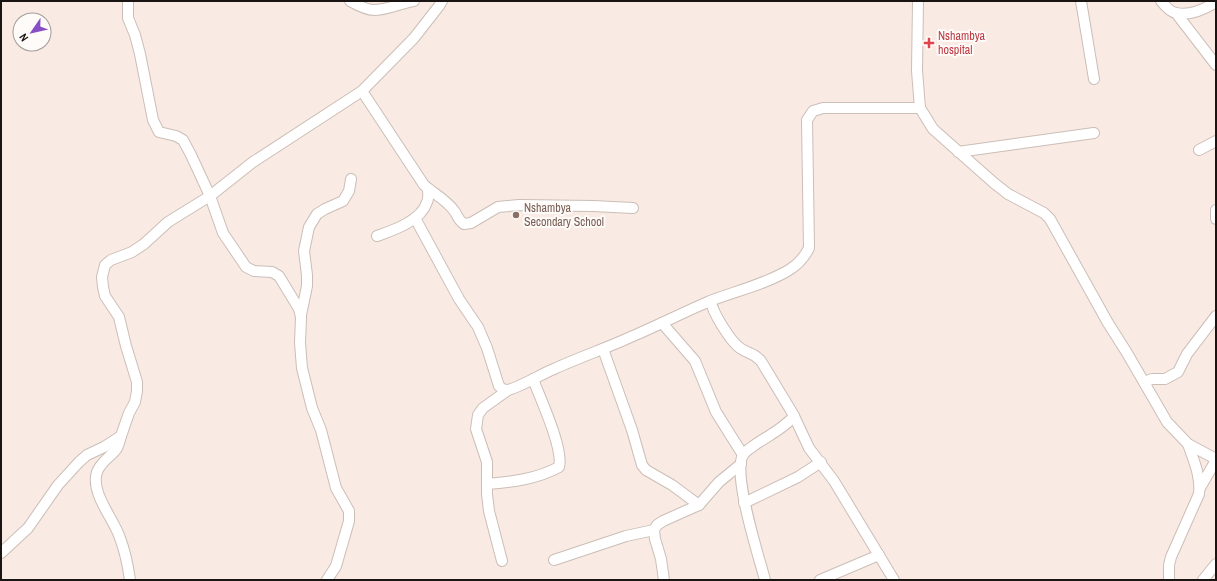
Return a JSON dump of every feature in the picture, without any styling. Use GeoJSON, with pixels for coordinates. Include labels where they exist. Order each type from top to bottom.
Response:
{"type":"FeatureCollection","features":[{"type":"Feature","properties":{"kind":"street"},"geometry":{"type":"LineString","coordinates":[[128,1],[128,18],[135,34],[153,120],[159,132],[176,136],[183,140],[210,196],[223,233],[246,267],[254,271],[272,272],[278,276],[300,309],[301,317]]}},
{"type":"Feature","properties":{"kind":"street"},"geometry":{"type":"LineString","coordinates":[[350,1],[359,6],[373,10],[388,8],[414,1]]}},
{"type":"Feature","properties":{"kind":"street"},"geometry":{"type":"LineString","coordinates":[[130,580],[120,537],[98,493],[96,482],[97,472],[108,456],[116,448],[137,391],[137,382],[119,317],[105,296],[102,277],[105,266],[111,260],[132,252],[144,244],[168,222],[210,196],[253,162],[362,91],[414,38],[442,1]]}},
{"type":"Feature","properties":{"kind":"street"},"geometry":{"type":"LineString","coordinates":[[918,1],[918,71],[920,108],[933,129],[994,183],[1008,194],[1044,213],[1050,219],[1108,323],[1167,422],[1188,444],[1216,459],[1200,488]]}},
{"type":"Feature","properties":{"kind":"street"},"geometry":{"type":"LineString","coordinates":[[1081,1],[1094,79]]}},
{"type":"Feature","properties":{"kind":"street"},"geometry":{"type":"LineString","coordinates":[[1161,1],[1170,10],[1176,13],[1216,65]]}},
{"type":"Feature","properties":{"kind":"street"},"geometry":{"type":"LineString","coordinates":[[1176,13],[1188,13],[1202,10],[1216,2]]}},
{"type":"Feature","properties":{"kind":"street"},"geometry":{"type":"LineString","coordinates":[[362,91],[424,185],[442,198],[454,211],[460,222],[464,224],[471,223],[498,207],[594,206],[634,208]]}},
{"type":"Feature","properties":{"kind":"street"},"geometry":{"type":"LineString","coordinates":[[502,561],[489,512],[487,494],[487,462],[476,429],[478,415],[483,408],[508,390],[556,368],[603,349],[711,301],[758,284],[788,271],[805,257],[809,248],[807,120],[813,111],[823,108],[920,108]]}},
{"type":"Feature","properties":{"kind":"street"},"geometry":{"type":"LineString","coordinates":[[958,152],[1094,132]]}},
{"type":"Feature","properties":{"kind":"street"},"geometry":{"type":"LineString","coordinates":[[1199,150],[1216,141]]}},
{"type":"Feature","properties":{"kind":"street"},"geometry":{"type":"LineString","coordinates":[[327,580],[336,566],[349,521],[349,511],[336,488],[321,430],[312,408],[302,368],[300,343],[301,317],[307,286],[304,252],[309,228],[317,214],[342,201],[349,191],[352,179]]}},
{"type":"Feature","properties":{"kind":"street"},"geometry":{"type":"LineString","coordinates":[[377,236],[394,230],[415,218],[426,205],[428,200],[428,189]]}},
{"type":"Feature","properties":{"kind":"street"},"geometry":{"type":"LineString","coordinates":[[1216,210],[1216,219]]}},
{"type":"Feature","properties":{"kind":"street"},"geometry":{"type":"LineString","coordinates":[[415,218],[459,299],[478,327],[487,348],[499,386],[502,389],[508,390]]}},
{"type":"Feature","properties":{"kind":"street"},"geometry":{"type":"LineString","coordinates":[[711,301],[714,311],[734,343],[743,350],[757,356],[761,361],[787,402],[809,448],[834,481],[894,580]]}},
{"type":"Feature","properties":{"kind":"street"},"geometry":{"type":"LineString","coordinates":[[1144,382],[1152,379],[1165,379],[1178,372],[1187,354],[1216,316]]}},
{"type":"Feature","properties":{"kind":"street"},"geometry":{"type":"LineString","coordinates":[[662,322],[695,361],[716,412],[742,459],[744,503],[765,580]]}},
{"type":"Feature","properties":{"kind":"street"},"geometry":{"type":"LineString","coordinates":[[603,349],[632,430],[642,465],[646,470],[672,485],[699,505]]}},
{"type":"Feature","properties":{"kind":"street"},"geometry":{"type":"LineString","coordinates":[[487,484],[511,482],[536,476],[559,466],[560,458],[555,439],[533,379]]}},
{"type":"Feature","properties":{"kind":"street"},"geometry":{"type":"LineString","coordinates":[[664,580],[661,559],[655,539],[654,530],[657,525],[699,505],[757,443],[787,423],[794,416]]}},
{"type":"Feature","properties":{"kind":"street"},"geometry":{"type":"LineString","coordinates":[[1,553],[28,528],[58,485],[79,462],[87,455],[104,447],[121,436]]}},
{"type":"Feature","properties":{"kind":"street"},"geometry":{"type":"LineString","coordinates":[[1169,580],[1169,565],[1171,557],[1199,494],[1200,488],[1198,473],[1188,444]]}},
{"type":"Feature","properties":{"kind":"street"},"geometry":{"type":"LineString","coordinates":[[744,503],[798,477],[820,462]]}},
{"type":"Feature","properties":{"kind":"street"},"geometry":{"type":"LineString","coordinates":[[554,560],[626,536],[654,530]]}},
{"type":"Feature","properties":{"kind":"street"},"geometry":{"type":"LineString","coordinates":[[820,580],[879,555]]}},
{"type":"Feature","properties":{"kind":"street"},"geometry":{"type":"LineString","coordinates":[[1203,580],[1216,564]]}},
{"type":"Feature","properties":{"kind":"place","name":"Nshambya hospital"},"geometry":{"type":"Point","coordinates":[929,43]}},
{"type":"Feature","properties":{"kind":"place","name":"Nshambya Secondary School"},"geometry":{"type":"Point","coordinates":[516,215]}}]}
